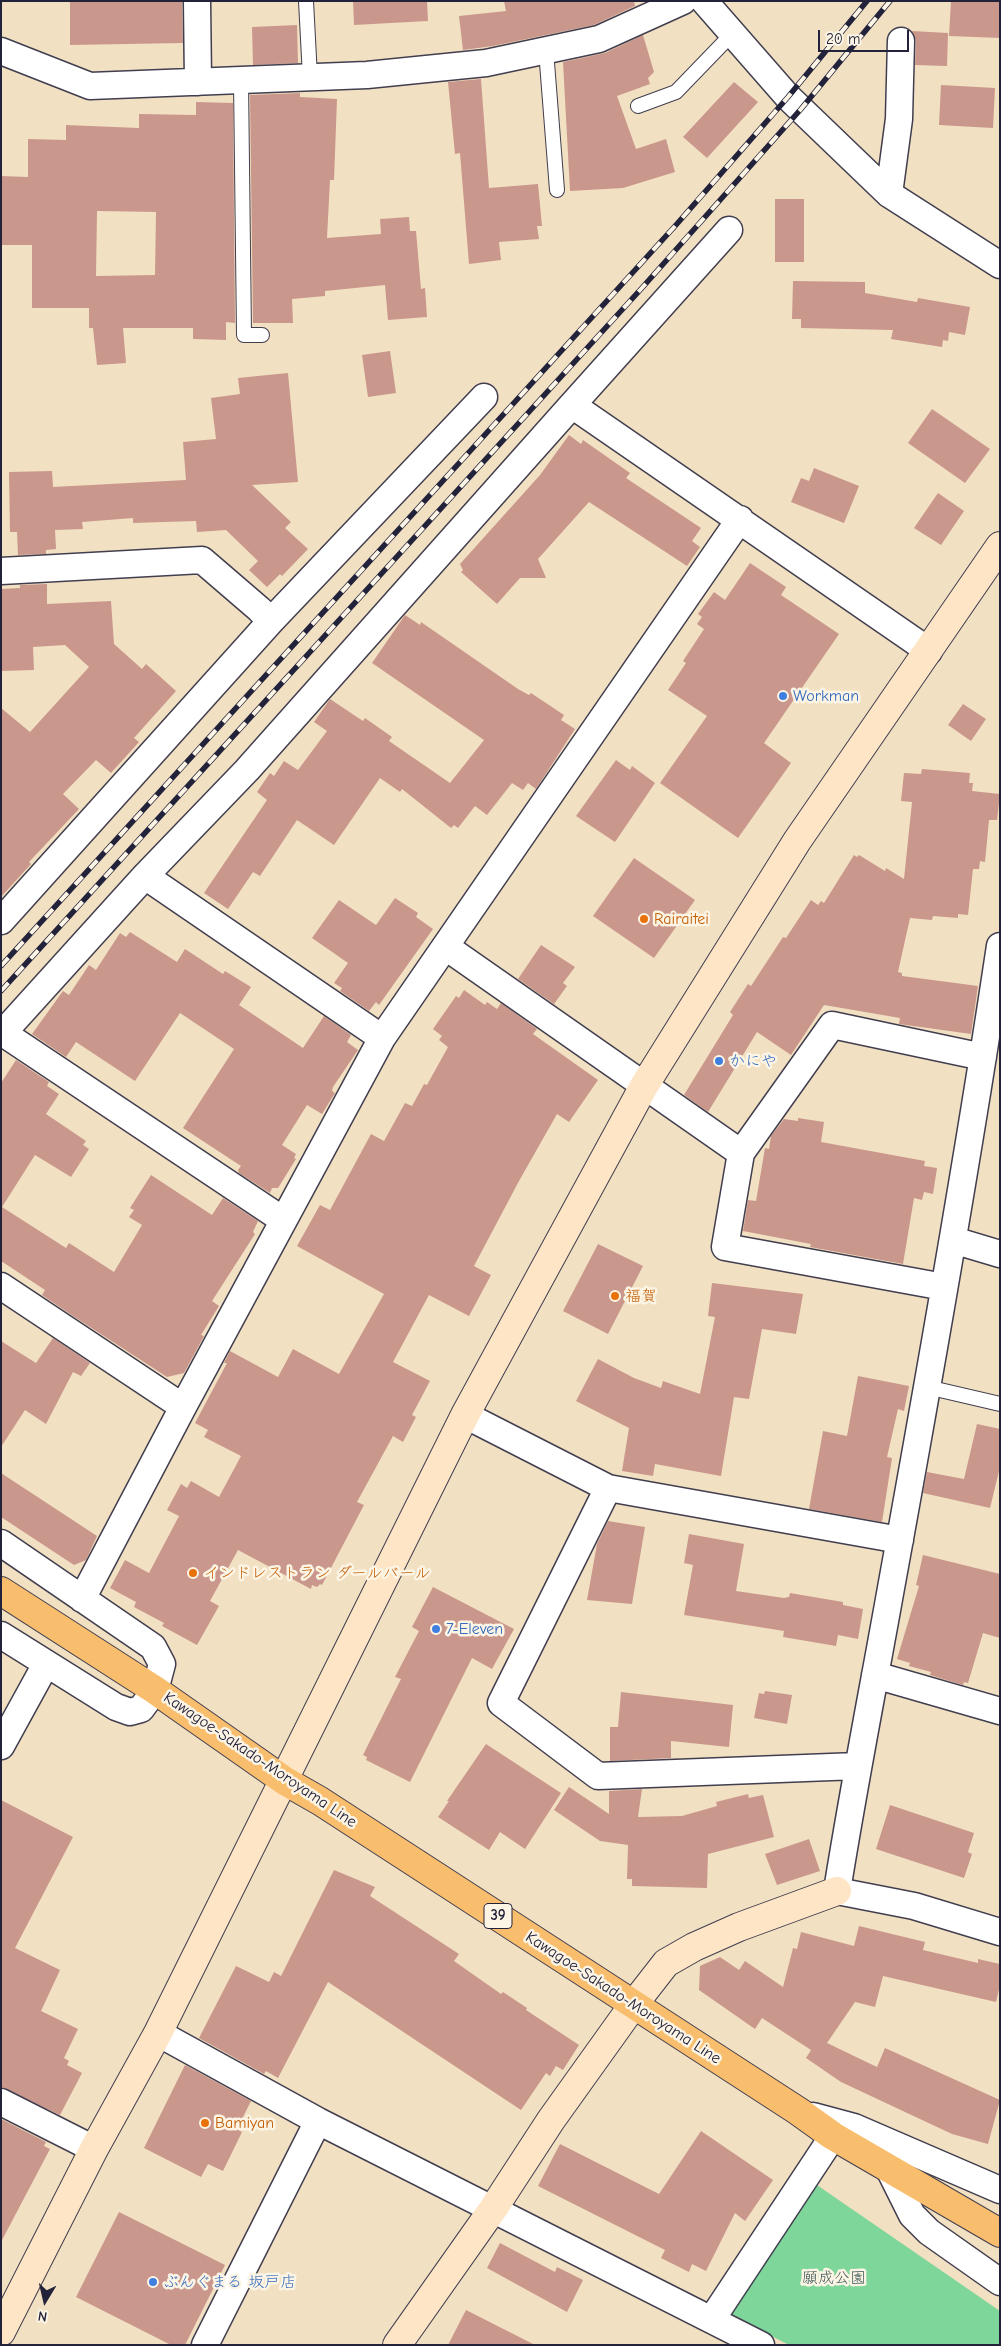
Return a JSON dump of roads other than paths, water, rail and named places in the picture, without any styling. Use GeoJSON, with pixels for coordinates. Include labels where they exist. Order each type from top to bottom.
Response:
{"type":"FeatureCollection","features":[{"type":"Feature","properties":{"kind":"main road","name":"Kawagoe-Sakado-Moroyama Line"},"geometry":{"type":"LineString","coordinates":[[1,1591],[155,1690],[285,1781],[320,1801],[634,2004],[833,2136],[890,2171],[1000,2233]]}},
{"type":"Feature","properties":{"kind":"street"},"geometry":{"type":"LineString","coordinates":[[197,1],[198,82]]}},
{"type":"Feature","properties":{"kind":"street"},"geometry":{"type":"LineString","coordinates":[[1,51],[90,86],[367,75],[486,63],[598,39],[683,1]]}},
{"type":"Feature","properties":{"kind":"street"},"geometry":{"type":"LineString","coordinates":[[704,1],[788,97],[889,194],[1000,265]]}},
{"type":"Feature","properties":{"kind":"street"},"geometry":{"type":"LineString","coordinates":[[889,194],[899,119],[901,41]]}},
{"type":"Feature","properties":{"kind":"street"},"geometry":{"type":"LineString","coordinates":[[283,1220],[2,1034],[145,876],[247,770],[729,230]]}},
{"type":"Feature","properties":{"kind":"street"},"geometry":{"type":"LineString","coordinates":[[1,921],[271,621],[484,397]]}},
{"type":"Feature","properties":{"kind":"street"},"geometry":{"type":"LineString","coordinates":[[572,405],[929,651]]}},
{"type":"Feature","properties":{"kind":"street"},"geometry":{"type":"LineString","coordinates":[[82,1599],[183,1406],[382,1038],[740,519]]}},
{"type":"Feature","properties":{"kind":"street"},"geometry":{"type":"LineString","coordinates":[[1,2332],[94,2149],[158,2033],[285,1781],[465,1415],[644,1086],[797,841],[1000,546]]}},
{"type":"Feature","properties":{"kind":"street"},"geometry":{"type":"LineString","coordinates":[[1,571],[202,560],[271,621]]}},
{"type":"Feature","properties":{"kind":"street"},"geometry":{"type":"LineString","coordinates":[[145,876],[382,1038]]}},
{"type":"Feature","properties":{"kind":"street"},"geometry":{"type":"LineString","coordinates":[[837,1891],[857,1766],[876,1675],[953,1240],[1000,946]]}},
{"type":"Feature","properties":{"kind":"street"},"geometry":{"type":"LineString","coordinates":[[446,947],[741,1153]]}},
{"type":"Feature","properties":{"kind":"street"},"geometry":{"type":"LineString","coordinates":[[944,1287],[725,1247],[741,1153],[832,1024],[983,1057]]}},
{"type":"Feature","properties":{"kind":"street"},"geometry":{"type":"LineString","coordinates":[[953,1240],[1000,1254]]}},
{"type":"Feature","properties":{"kind":"street"},"geometry":{"type":"LineString","coordinates":[[1,1286],[183,1406]]}},
{"type":"Feature","properties":{"kind":"street"},"geometry":{"type":"LineString","coordinates":[[465,1415],[608,1488],[900,1540]]}},
{"type":"Feature","properties":{"kind":"street"},"geometry":{"type":"LineString","coordinates":[[608,1488],[501,1703],[598,1776],[857,1766]]}},
{"type":"Feature","properties":{"kind":"street"},"geometry":{"type":"LineString","coordinates":[[1,1543],[153,1647],[162,1664],[155,1690],[141,1709],[130,1712],[116,1707],[1,1635]]}},
{"type":"Feature","properties":{"kind":"street"},"geometry":{"type":"LineString","coordinates":[[1,1746],[46,1664]]}},
{"type":"Feature","properties":{"kind":"street"},"geometry":{"type":"LineString","coordinates":[[876,1675],[1000,1711]]}},
{"type":"Feature","properties":{"kind":"street"},"geometry":{"type":"LineString","coordinates":[[396,2345],[493,2209],[551,2120],[634,2004],[666,1963],[694,1947],[739,1927],[837,1891],[914,1906],[1000,1932]]}},
{"type":"Feature","properties":{"kind":"street"},"geometry":{"type":"LineString","coordinates":[[158,2033],[318,2121],[761,2345]]}},
{"type":"Feature","properties":{"kind":"street"},"geometry":{"type":"LineString","coordinates":[[1,2102],[94,2149]]}},
{"type":"Feature","properties":{"kind":"street"},"geometry":{"type":"LineString","coordinates":[[798,2112],[854,2127],[1000,2190]]}},
{"type":"Feature","properties":{"kind":"street"},"geometry":{"type":"LineString","coordinates":[[205,2345],[318,2121]]}},
{"type":"Feature","properties":{"kind":"street"},"geometry":{"type":"LineString","coordinates":[[712,2319],[833,2136]]}},
{"type":"Feature","properties":{"kind":"street"},"geometry":{"type":"LineString","coordinates":[[890,2171],[912,2215],[929,2232],[1000,2282]]}},
{"type":"Feature","properties":{"kind":"lane"},"geometry":{"type":"LineString","coordinates":[[306,1],[310,77]]}},
{"type":"Feature","properties":{"kind":"lane"},"geometry":{"type":"LineString","coordinates":[[638,106],[676,92],[732,34]]}},
{"type":"Feature","properties":{"kind":"lane"},"geometry":{"type":"LineString","coordinates":[[546,50],[557,190]]}},
{"type":"Feature","properties":{"kind":"lane"},"geometry":{"type":"LineString","coordinates":[[241,80],[244,335],[262,336]]}},
{"type":"Feature","properties":{"kind":"lane"},"geometry":{"type":"LineString","coordinates":[[926,1387],[1000,1404]]}},
{"type":"Feature","properties":{"kind":"railway"},"geometry":{"type":"LineString","coordinates":[[1,966],[676,225],[788,97],[867,1]]}},
{"type":"Feature","properties":{"kind":"railway"},"geometry":{"type":"LineString","coordinates":[[1,991],[641,289],[801,109],[890,1]]}},
{"type":"Feature","properties":{"kind":"place","name":"Workman"},"geometry":{"type":"Point","coordinates":[783,696]}},
{"type":"Feature","properties":{"kind":"place","name":"Rairaitei"},"geometry":{"type":"Point","coordinates":[644,919]}},
{"type":"Feature","properties":{"kind":"place","name":"かにや"},"geometry":{"type":"Point","coordinates":[719,1061]}},
{"type":"Feature","properties":{"kind":"place","name":"福賀"},"geometry":{"type":"Point","coordinates":[615,1296]}},
{"type":"Feature","properties":{"kind":"place","name":"インドレストラン ダールバール"},"geometry":{"type":"Point","coordinates":[193,1573]}},
{"type":"Feature","properties":{"kind":"place","name":"7-Eleven"},"geometry":{"type":"Point","coordinates":[436,1629]}},
{"type":"Feature","properties":{"kind":"place","name":"Bamiyan"},"geometry":{"type":"Point","coordinates":[205,2123]}},
{"type":"Feature","properties":{"kind":"place","name":"ぶんぐまる 坂戸店"},"geometry":{"type":"Point","coordinates":[153,2282]}},
{"type":"Feature","properties":{"kind":"park label","name":"願成公園"},"geometry":{"type":"Point","coordinates":[834,2278]}}]}
